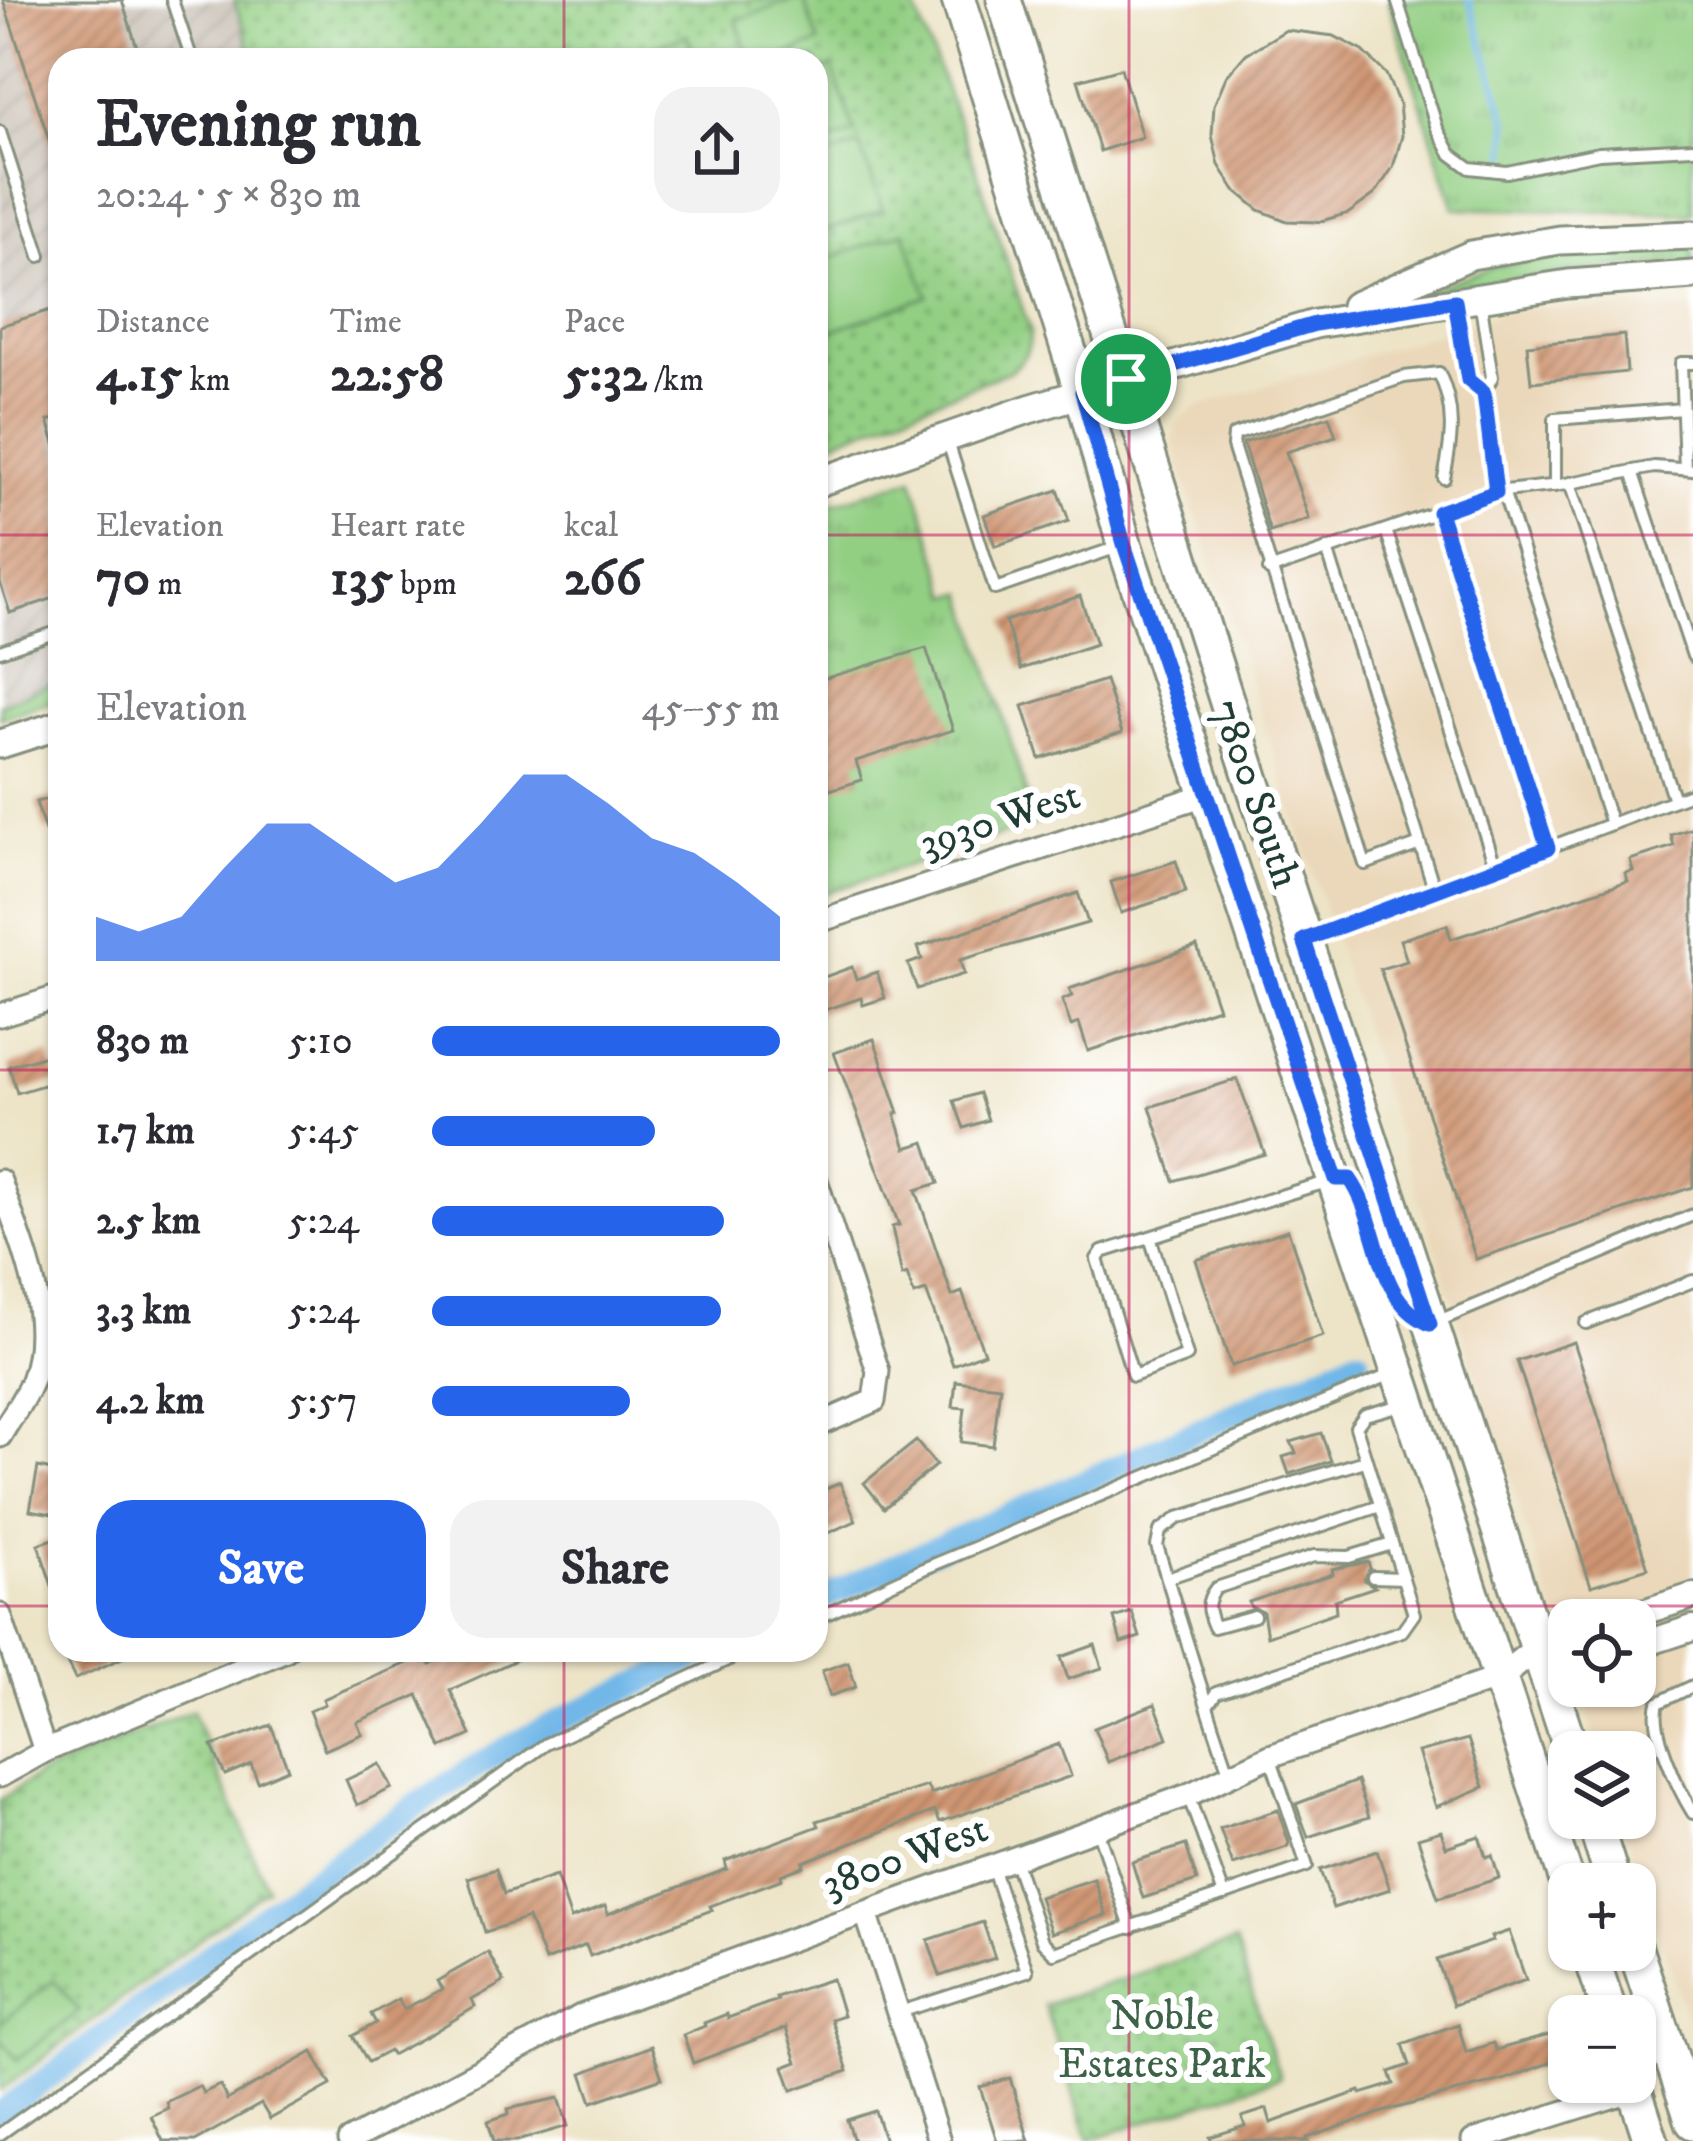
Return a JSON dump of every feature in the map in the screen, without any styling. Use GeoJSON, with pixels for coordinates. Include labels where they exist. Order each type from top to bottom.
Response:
{"type":"FeatureCollection","features":[{"type":"Feature","properties":{"kind":"main road","name":"7800 South"},"geometry":{"type":"LineString","coordinates":[[959,0],[1082,392],[1124,544],[1561,1863]]}},
{"type":"Feature","properties":{"kind":"main road","name":"7800 South"},"geometry":{"type":"LineString","coordinates":[[1004,0],[1430,1324],[1548,1636]]}},
{"type":"Feature","properties":{"kind":"main road"},"geometry":{"type":"LineString","coordinates":[[1315,324],[1471,255],[1560,240],[1693,235]]}},
{"type":"Feature","properties":{"kind":"main road"},"geometry":{"type":"LineString","coordinates":[[828,479],[1082,392],[1315,324],[1568,284],[1693,275]]}},
{"type":"Feature","properties":{"kind":"main road"},"geometry":{"type":"LineString","coordinates":[[0,744],[48,729]]}},
{"type":"Feature","properties":{"kind":"main road"},"geometry":{"type":"LineString","coordinates":[[1336,1179],[1350,1179],[1361,1194],[1390,1287],[1412,1316],[1430,1324]]}},
{"type":"Feature","properties":{"kind":"main road"},"geometry":{"type":"LineString","coordinates":[[1642,1971],[1693,2122]]}},
{"type":"Feature","properties":{"kind":"main road"},"geometry":{"type":"LineString","coordinates":[[1639,2103],[1651,2141]]}},
{"type":"Feature","properties":{"kind":"street","name":"3930 West"},"geometry":{"type":"LineString","coordinates":[[828,918],[1208,794]]}},
{"type":"Feature","properties":{"kind":"street"},"geometry":{"type":"LineString","coordinates":[[0,1015],[48,1000]]}},
{"type":"Feature","properties":{"kind":"street"},"geometry":{"type":"LineString","coordinates":[[0,1181],[32,1279],[41,1335],[33,1379],[0,1436]]}},
{"type":"Feature","properties":{"kind":"street"},"geometry":{"type":"LineString","coordinates":[[828,1217],[878,1371],[874,1401],[828,1421]]}},
{"type":"Feature","properties":{"kind":"street"},"geometry":{"type":"LineString","coordinates":[[1656,1608],[1693,1596]]}},
{"type":"Feature","properties":{"kind":"street"},"geometry":{"type":"LineString","coordinates":[[0,1615],[45,1751]]}},
{"type":"Feature","properties":{"kind":"street"},"geometry":{"type":"LineString","coordinates":[[1656,1640],[1693,1628]]}},
{"type":"Feature","properties":{"kind":"street"},"geometry":{"type":"LineString","coordinates":[[1501,1677],[1548,1660]]}},
{"type":"Feature","properties":{"kind":"street"},"geometry":{"type":"LineString","coordinates":[[0,1775],[45,1751],[257,1662]]}},
{"type":"Feature","properties":{"kind":"street","name":"3800 West"},"geometry":{"type":"LineString","coordinates":[[349,2141],[581,2016],[1188,1795],[1270,1756],[1501,1677]]}},
{"type":"Feature","properties":{"kind":"street"},"geometry":{"type":"LineString","coordinates":[[866,1913],[939,2141]]}},
{"type":"Feature","properties":{"kind":"street"},"geometry":{"type":"LineString","coordinates":[[1484,2139],[1585,2103]]}},
{"type":"Feature","properties":{"kind":"lane"},"geometry":{"type":"LineString","coordinates":[[172,0],[188,48]]}},
{"type":"Feature","properties":{"kind":"lane"},"geometry":{"type":"LineString","coordinates":[[1397,0],[1437,128],[1451,154],[1471,168],[1484,172],[1574,157],[1693,148]]}},
{"type":"Feature","properties":{"kind":"lane"},"geometry":{"type":"LineString","coordinates":[[0,132],[40,256]]}},
{"type":"Feature","properties":{"kind":"lane"},"geometry":{"type":"LineString","coordinates":[[1467,298],[1468,380],[1484,393]]}},
{"type":"Feature","properties":{"kind":"lane"},"geometry":{"type":"LineString","coordinates":[[1467,298],[1492,377],[1484,393],[1500,492],[1611,824]]}},
{"type":"Feature","properties":{"kind":"lane"},"geometry":{"type":"LineString","coordinates":[[1269,570],[1500,492],[1654,467],[1689,469],[1681,363],[1693,363]]}},
{"type":"Feature","properties":{"kind":"lane"},"geometry":{"type":"LineString","coordinates":[[1420,844],[1365,864],[1269,570],[1233,446],[1234,435],[1404,377],[1439,373],[1450,394],[1453,432],[1444,478]]}},
{"type":"Feature","properties":{"kind":"lane"},"geometry":{"type":"LineString","coordinates":[[1555,486],[1555,419],[1683,409]]}},
{"type":"Feature","properties":{"kind":"lane"},"geometry":{"type":"LineString","coordinates":[[946,436],[994,589],[1124,544]]}},
{"type":"Feature","properties":{"kind":"lane"},"geometry":{"type":"LineString","coordinates":[[1632,472],[1693,656]]}},
{"type":"Feature","properties":{"kind":"lane"},"geometry":{"type":"LineString","coordinates":[[1570,484],[1674,800]]}},
{"type":"Feature","properties":{"kind":"lane"},"geometry":{"type":"LineString","coordinates":[[1439,512],[1548,848]]}},
{"type":"Feature","properties":{"kind":"lane"},"geometry":{"type":"LineString","coordinates":[[1386,530],[1496,868]]}},
{"type":"Feature","properties":{"kind":"lane"},"geometry":{"type":"LineString","coordinates":[[1327,549],[1435,891]]}},
{"type":"Feature","properties":{"kind":"lane"},"geometry":{"type":"LineString","coordinates":[[0,651],[48,635]]}},
{"type":"Feature","properties":{"kind":"lane"},"geometry":{"type":"LineString","coordinates":[[1304,940],[1693,794]]}},
{"type":"Feature","properties":{"kind":"lane"},"geometry":{"type":"LineString","coordinates":[[1150,1237],[1187,1356],[1133,1376],[1097,1259],[1102,1252],[1150,1237],[1336,1179]]}},
{"type":"Feature","properties":{"kind":"lane"},"geometry":{"type":"LineString","coordinates":[[1430,1324],[1693,1215]]}},
{"type":"Feature","properties":{"kind":"lane"},"geometry":{"type":"LineString","coordinates":[[1586,1324],[1693,1281]]}},
{"type":"Feature","properties":{"kind":"lane"},"geometry":{"type":"LineString","coordinates":[[1207,1706],[1216,1693],[1402,1631],[1414,1614],[1355,1427],[1406,1386]]}},
{"type":"Feature","properties":{"kind":"lane"},"geometry":{"type":"LineString","coordinates":[[828,1613],[923,1569],[1406,1386]]}},
{"type":"Feature","properties":{"kind":"lane"},"geometry":{"type":"LineString","coordinates":[[1229,1772],[1157,1546],[1160,1531],[1178,1518],[1364,1461]]}},
{"type":"Feature","properties":{"kind":"lane"},"geometry":{"type":"LineString","coordinates":[[1167,1578],[1380,1506]]}},
{"type":"Feature","properties":{"kind":"lane"},"geometry":{"type":"LineString","coordinates":[[1254,1616],[1214,1627],[1208,1598],[1216,1588],[1314,1556],[1349,1557],[1392,1544]]}},
{"type":"Feature","properties":{"kind":"lane"},"geometry":{"type":"LineString","coordinates":[[1373,1577],[1403,1578]]}},
{"type":"Feature","properties":{"kind":"lane"},"geometry":{"type":"LineString","coordinates":[[0,2134],[546,1744],[723,1662]]}},
{"type":"Feature","properties":{"kind":"lane"},"geometry":{"type":"LineString","coordinates":[[1693,1686],[1658,1703],[1654,1718],[1679,1790],[1693,1814]]}},
{"type":"Feature","properties":{"kind":"lane"},"geometry":{"type":"LineString","coordinates":[[1003,1863],[1042,1941],[1054,1953],[1307,1866],[1270,1756]]}},
{"type":"Feature","properties":{"kind":"lane"},"geometry":{"type":"LineString","coordinates":[[1188,1795],[1224,1895]]}},
{"type":"Feature","properties":{"kind":"lane"},"geometry":{"type":"LineString","coordinates":[[1097,1828],[1131,1928]]}},
{"type":"Feature","properties":{"kind":"lane"},"geometry":{"type":"LineString","coordinates":[[898,2012],[1027,1971],[1003,1863]]}},
{"type":"Feature","properties":{"kind":"shaded area"},"geometry":{"type":"Polygon","coordinates":[[[0,0],[234,0],[250,48],[48,48],[48,703],[0,718],[0,0]]]}},
{"type":"Feature","properties":{"kind":"shaded area"},"geometry":{"type":"Polygon","coordinates":[[[1521,308],[1693,309],[1693,2037],[1656,1924],[1656,1863],[1636,1863],[1628,1839],[1656,1839],[1656,1731],[1593,1731],[1585,1707],[1656,1707],[1656,1599],[1549,1599],[1172,442],[1176,423],[1195,407],[1521,308]]]}},
{"type":"Feature","properties":{"kind":"green space"},"geometry":{"type":"Polygon","coordinates":[[[234,0],[912,0],[976,168],[1030,331],[1026,354],[1010,371],[828,443],[828,48],[250,48],[234,0]]]}},
{"type":"Feature","properties":{"kind":"green space"},"geometry":{"type":"Polygon","coordinates":[[[804,0],[819,43],[805,48],[746,48],[736,20],[804,0]]]}},
{"type":"Feature","properties":{"kind":"green space"},"geometry":{"type":"Polygon","coordinates":[[[1388,0],[1693,0],[1693,214],[1454,208],[1388,0]]]}},
{"type":"Feature","properties":{"kind":"green space"},"geometry":{"type":"Polygon","coordinates":[[[687,35],[691,48],[651,48],[687,35]]]}},
{"type":"Feature","properties":{"kind":"green space"},"geometry":{"type":"Polygon","coordinates":[[[832,67],[855,132],[828,142],[828,68],[832,67]]]}},
{"type":"Feature","properties":{"kind":"green space"},"geometry":{"type":"Polygon","coordinates":[[[860,145],[883,210],[828,230],[828,157],[860,145]]]}},
{"type":"Feature","properties":{"kind":"green space"},"geometry":{"type":"Polygon","coordinates":[[[904,232],[928,296],[831,331],[828,259],[904,232]]]}},
{"type":"Feature","properties":{"kind":"green space"},"geometry":{"type":"Polygon","coordinates":[[[1693,246],[1693,264],[1590,270],[1420,298],[1421,293],[1492,267],[1574,252],[1693,246]]]}},
{"type":"Feature","properties":{"kind":"green space"},"geometry":{"type":"Polygon","coordinates":[[[913,478],[950,596],[965,593],[1036,824],[828,892],[828,505],[913,478]]]}},
{"type":"Feature","properties":{"kind":"green space"},"geometry":{"type":"Polygon","coordinates":[[[48,684],[48,703],[0,718],[0,705],[48,684]]]}},
{"type":"Feature","properties":{"kind":"green space"},"geometry":{"type":"Polygon","coordinates":[[[192,1711],[267,1888],[0,2091],[0,1800],[38,1775],[192,1711]]]}},
{"type":"Feature","properties":{"kind":"green space","name":"Noble Estates Park"},"geometry":{"type":"Polygon","coordinates":[[[1235,1942],[1280,2077],[1089,2140],[1044,2005],[1235,1942]]]}},
{"type":"Feature","properties":{"kind":"green space"},"geometry":{"type":"Polygon","coordinates":[[[54,1980],[79,2011],[17,2060],[0,2038],[0,2023],[54,1980]]]}},
{"type":"Feature","properties":{"kind":"building"},"geometry":{"type":"Polygon","coordinates":[[[3,0],[122,0],[137,48],[48,48],[48,137],[3,0]]]}},
{"type":"Feature","properties":{"kind":"building"},"geometry":{"type":"Polygon","coordinates":[[[1286,30],[1334,36],[1363,51],[1386,74],[1399,104],[1402,136],[1393,167],[1375,194],[1349,213],[1318,222],[1287,221],[1259,210],[1235,190],[1219,165],[1212,135],[1214,105],[1226,77],[1246,54],[1286,30]]]}},
{"type":"Feature","properties":{"kind":"building"},"geometry":{"type":"Polygon","coordinates":[[[1121,68],[1142,137],[1100,151],[1078,80],[1121,68]]]}},
{"type":"Feature","properties":{"kind":"building"},"geometry":{"type":"Polygon","coordinates":[[[48,311],[48,600],[10,613],[0,582],[0,326],[48,311]]]}},
{"type":"Feature","properties":{"kind":"building"},"geometry":{"type":"Polygon","coordinates":[[[1624,335],[1627,372],[1531,382],[1527,345],[1624,335]]]}},
{"type":"Feature","properties":{"kind":"building"},"geometry":{"type":"Polygon","coordinates":[[[1329,416],[1336,436],[1286,452],[1309,519],[1270,532],[1243,443],[1329,416]]]}},
{"type":"Feature","properties":{"kind":"building"},"geometry":{"type":"Polygon","coordinates":[[[1058,490],[1069,521],[995,546],[984,515],[1058,490]]]}},
{"type":"Feature","properties":{"kind":"building"},"geometry":{"type":"Polygon","coordinates":[[[1080,596],[1096,644],[1021,669],[1005,621],[1080,596]]]}},
{"type":"Feature","properties":{"kind":"building"},"geometry":{"type":"Polygon","coordinates":[[[926,648],[953,730],[856,761],[862,780],[830,790],[828,677],[926,648]]]}},
{"type":"Feature","properties":{"kind":"building"},"geometry":{"type":"Polygon","coordinates":[[[1105,680],[1122,733],[1040,759],[1023,706],[1105,680]]]}},
{"type":"Feature","properties":{"kind":"building"},"geometry":{"type":"Polygon","coordinates":[[[48,798],[48,830],[45,831],[36,802],[48,798]]]}},
{"type":"Feature","properties":{"kind":"building"},"geometry":{"type":"Polygon","coordinates":[[[1693,828],[1693,1187],[1476,1259],[1380,969],[1407,961],[1400,940],[1447,925],[1451,939],[1628,881],[1625,873],[1633,871],[1630,860],[1674,846],[1671,835],[1693,828]]]}},
{"type":"Feature","properties":{"kind":"building"},"geometry":{"type":"Polygon","coordinates":[[[1176,861],[1186,892],[1121,913],[1111,882],[1176,861]]]}},
{"type":"Feature","properties":{"kind":"building"},"geometry":{"type":"Polygon","coordinates":[[[1078,893],[1088,923],[960,960],[964,974],[917,989],[908,964],[922,959],[918,947],[1078,893]]]}},
{"type":"Feature","properties":{"kind":"building"},"geometry":{"type":"Polygon","coordinates":[[[1197,946],[1218,1008],[1088,1051],[1079,1023],[1071,1026],[1062,1000],[1072,996],[1069,989],[1197,946]]]}},
{"type":"Feature","properties":{"kind":"building"},"geometry":{"type":"Polygon","coordinates":[[[852,967],[856,979],[877,972],[885,998],[863,1005],[861,998],[828,1009],[828,976],[852,967]]]}},
{"type":"Feature","properties":{"kind":"building"},"geometry":{"type":"Polygon","coordinates":[[[874,1039],[906,1148],[925,1142],[939,1183],[916,1190],[952,1296],[962,1292],[984,1353],[953,1365],[926,1291],[914,1295],[907,1274],[902,1276],[892,1227],[899,1225],[834,1053],[874,1039]]]}},
{"type":"Feature","properties":{"kind":"building"},"geometry":{"type":"Polygon","coordinates":[[[48,1054],[48,1084],[17,1093],[9,1066],[48,1054]]]}},
{"type":"Feature","properties":{"kind":"building"},"geometry":{"type":"Polygon","coordinates":[[[1237,1079],[1265,1154],[1174,1181],[1150,1107],[1237,1079]]]}},
{"type":"Feature","properties":{"kind":"building"},"geometry":{"type":"Polygon","coordinates":[[[979,1093],[988,1120],[964,1128],[954,1101],[979,1093]]]}},
{"type":"Feature","properties":{"kind":"building"},"geometry":{"type":"Polygon","coordinates":[[[1288,1230],[1323,1336],[1231,1366],[1196,1260],[1288,1230]]]}},
{"type":"Feature","properties":{"kind":"building"},"geometry":{"type":"Polygon","coordinates":[[[1574,1342],[1648,1568],[1591,1586],[1517,1361],[1574,1342]]]}},
{"type":"Feature","properties":{"kind":"building"},"geometry":{"type":"Polygon","coordinates":[[[956,1381],[1000,1386],[993,1446],[961,1442],[965,1408],[953,1407],[956,1381]]]}},
{"type":"Feature","properties":{"kind":"building"},"geometry":{"type":"Polygon","coordinates":[[[1321,1433],[1331,1461],[1289,1474],[1283,1457],[1296,1453],[1291,1442],[1321,1433]]]}},
{"type":"Feature","properties":{"kind":"building"},"geometry":{"type":"Polygon","coordinates":[[[916,1441],[936,1465],[884,1508],[864,1483],[916,1441]]]}},
{"type":"Feature","properties":{"kind":"building"},"geometry":{"type":"Polygon","coordinates":[[[38,1467],[48,1469],[48,1513],[30,1510],[38,1467]]]}},
{"type":"Feature","properties":{"kind":"building"},"geometry":{"type":"Polygon","coordinates":[[[840,1483],[856,1521],[828,1533],[828,1488],[840,1483]]]}},
{"type":"Feature","properties":{"kind":"building"},"geometry":{"type":"Polygon","coordinates":[[[48,1541],[48,1573],[38,1544],[48,1541]]]}},
{"type":"Feature","properties":{"kind":"building"},"geometry":{"type":"Polygon","coordinates":[[[1368,1562],[1364,1580],[1375,1587],[1335,1600],[1336,1612],[1267,1636],[1263,1612],[1249,1602],[1333,1574],[1332,1569],[1368,1562]]]}},
{"type":"Feature","properties":{"kind":"building"},"geometry":{"type":"Polygon","coordinates":[[[1132,1612],[1140,1637],[1121,1643],[1114,1618],[1132,1612]]]}},
{"type":"Feature","properties":{"kind":"building"},"geometry":{"type":"Polygon","coordinates":[[[1095,1645],[1102,1668],[1068,1679],[1061,1657],[1095,1645]]]}},
{"type":"Feature","properties":{"kind":"building"},"geometry":{"type":"Polygon","coordinates":[[[67,1662],[113,1662],[75,1679],[67,1662]]]}},
{"type":"Feature","properties":{"kind":"building"},"geometry":{"type":"Polygon","coordinates":[[[410,1662],[512,1662],[450,1690],[471,1735],[442,1748],[418,1695],[357,1722],[362,1734],[325,1750],[309,1711],[325,1704],[323,1699],[410,1662]]]}},
{"type":"Feature","properties":{"kind":"building"},"geometry":{"type":"Polygon","coordinates":[[[848,1662],[856,1687],[830,1696],[822,1671],[848,1662]]]}},
{"type":"Feature","properties":{"kind":"building"},"geometry":{"type":"Polygon","coordinates":[[[1155,1704],[1168,1738],[1108,1762],[1094,1728],[1155,1704]]]}},
{"type":"Feature","properties":{"kind":"building"},"geometry":{"type":"Polygon","coordinates":[[[271,1725],[288,1769],[258,1782],[251,1764],[225,1775],[212,1746],[271,1725]]]}},
{"type":"Feature","properties":{"kind":"building"},"geometry":{"type":"Polygon","coordinates":[[[1468,1739],[1484,1787],[1436,1807],[1418,1752],[1468,1739]]]}},
{"type":"Feature","properties":{"kind":"building"},"geometry":{"type":"Polygon","coordinates":[[[1059,1744],[1071,1776],[940,1822],[935,1811],[803,1862],[804,1866],[781,1875],[782,1879],[710,1906],[712,1910],[590,1956],[586,1945],[545,1961],[528,1918],[485,1932],[468,1878],[496,1869],[504,1894],[556,1876],[571,1919],[605,1906],[608,1914],[727,1869],[725,1861],[819,1826],[817,1821],[927,1786],[931,1794],[1059,1744]]]}},
{"type":"Feature","properties":{"kind":"building"},"geometry":{"type":"Polygon","coordinates":[[[380,1764],[392,1788],[357,1805],[346,1780],[380,1764]]]}},
{"type":"Feature","properties":{"kind":"building"},"geometry":{"type":"Polygon","coordinates":[[[1357,1781],[1369,1817],[1308,1837],[1296,1804],[1357,1781]]]}},
{"type":"Feature","properties":{"kind":"building"},"geometry":{"type":"Polygon","coordinates":[[[1278,1810],[1287,1847],[1233,1865],[1220,1829],[1278,1810]]]}},
{"type":"Feature","properties":{"kind":"building"},"geometry":{"type":"Polygon","coordinates":[[[1441,1831],[1446,1847],[1479,1836],[1499,1878],[1438,1898],[1418,1838],[1441,1831]]]}},
{"type":"Feature","properties":{"kind":"building"},"geometry":{"type":"Polygon","coordinates":[[[1186,1845],[1197,1881],[1143,1898],[1132,1862],[1186,1845]]]}},
{"type":"Feature","properties":{"kind":"building"},"geometry":{"type":"Polygon","coordinates":[[[1377,1851],[1390,1889],[1333,1908],[1320,1870],[1377,1851]]]}},
{"type":"Feature","properties":{"kind":"building"},"geometry":{"type":"Polygon","coordinates":[[[1094,1879],[1106,1915],[1051,1933],[1039,1897],[1094,1879]]]}},
{"type":"Feature","properties":{"kind":"building"},"geometry":{"type":"Polygon","coordinates":[[[983,1922],[995,1958],[940,1976],[928,1940],[983,1922]]]}},
{"type":"Feature","properties":{"kind":"building"},"geometry":{"type":"Polygon","coordinates":[[[1509,1931],[1526,1980],[1453,2005],[1437,1960],[1509,1931]]]}},
{"type":"Feature","properties":{"kind":"building"},"geometry":{"type":"Polygon","coordinates":[[[488,1952],[504,1982],[472,2000],[475,2007],[434,2032],[368,2062],[353,2036],[376,2023],[371,2014],[398,1999],[404,2009],[442,1989],[437,1981],[488,1952]]]}},
{"type":"Feature","properties":{"kind":"building"},"geometry":{"type":"Polygon","coordinates":[[[832,1979],[843,2015],[831,2019],[848,2071],[792,2090],[784,2067],[797,2062],[786,2028],[693,2063],[683,2035],[727,2014],[728,2018],[832,1979]]]}},
{"type":"Feature","properties":{"kind":"building"},"geometry":{"type":"Polygon","coordinates":[[[1458,2024],[1466,2052],[1493,2043],[1496,2050],[1548,2035],[1548,2063],[1389,2110],[1308,2141],[1211,2141],[1210,2137],[1245,2126],[1242,2117],[1267,2109],[1271,2123],[1360,2091],[1394,2084],[1390,2072],[1410,2065],[1403,2044],[1458,2024]]]}},
{"type":"Feature","properties":{"kind":"building"},"geometry":{"type":"Polygon","coordinates":[[[651,2046],[662,2078],[592,2102],[582,2073],[651,2046]]]}},
{"type":"Feature","properties":{"kind":"building"},"geometry":{"type":"Polygon","coordinates":[[[313,2052],[331,2085],[270,2119],[261,2104],[195,2141],[163,2141],[151,2116],[168,2108],[166,2102],[199,2086],[203,2093],[220,2085],[227,2100],[313,2052]]]}},
{"type":"Feature","properties":{"kind":"building"},"geometry":{"type":"Polygon","coordinates":[[[1010,2078],[1029,2141],[997,2141],[980,2087],[1010,2078]]]}},
{"type":"Feature","properties":{"kind":"building"},"geometry":{"type":"Polygon","coordinates":[[[559,2098],[568,2126],[517,2141],[494,2141],[488,2121],[509,2114],[508,2109],[559,2098]]]}},
{"type":"Feature","properties":{"kind":"building"},"geometry":{"type":"Polygon","coordinates":[[[875,2111],[885,2141],[854,2141],[847,2120],[875,2111]]]}},
{"type":"Feature","properties":{"kind":"waterway"},"geometry":{"type":"LineString","coordinates":[[1469,0],[1508,123],[1507,157]]}},
{"type":"Feature","properties":{"kind":"waterway"},"geometry":{"type":"LineString","coordinates":[[828,1596],[1358,1359]]}},
{"type":"Feature","properties":{"kind":"waterway"},"geometry":{"type":"LineString","coordinates":[[0,2113],[413,1808],[502,1751],[686,1662]]}},
{"type":"Feature","properties":{"kind":"route"},"geometry":{"type":"LineString","coordinates":[[1455,301],[1468,380],[1484,393],[1496,492],[1439,512],[1548,848],[1304,940],[1430,1324],[1412,1316],[1390,1287],[1361,1194],[1350,1179],[1336,1179],[1124,544],[1082,392],[1126,379],[1315,324],[1455,301]]}}]}
